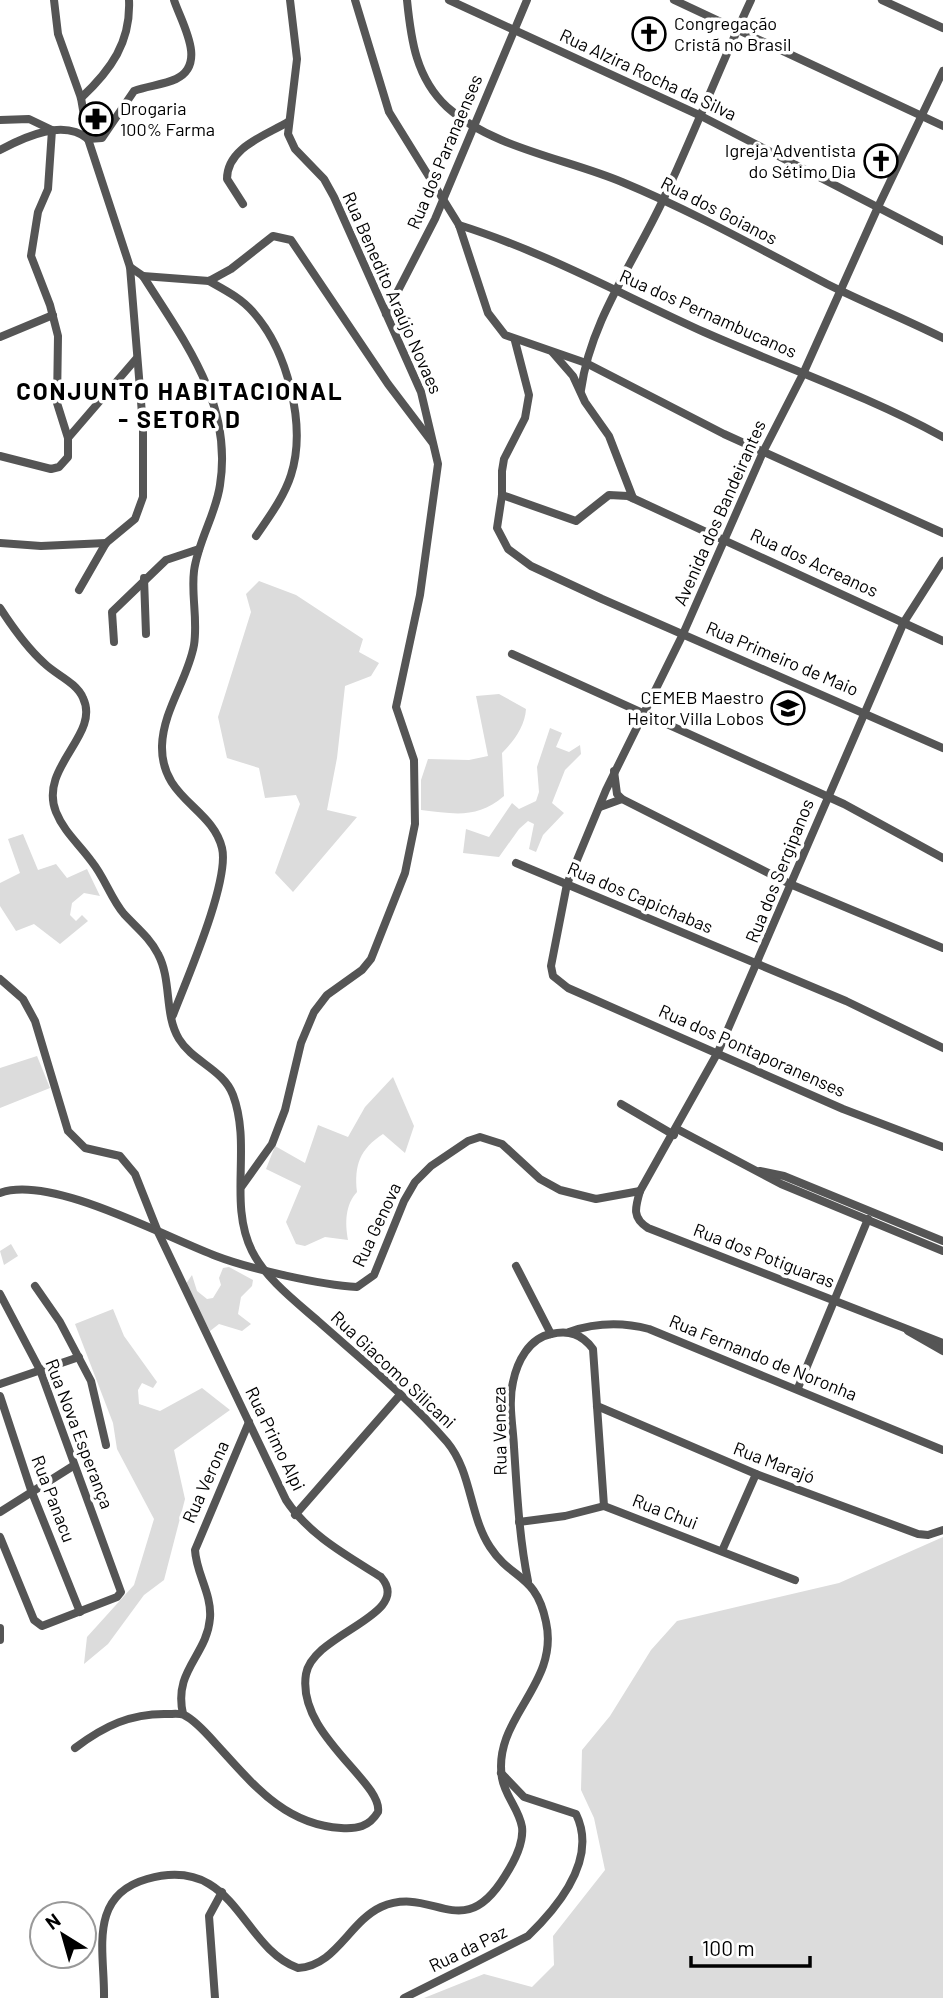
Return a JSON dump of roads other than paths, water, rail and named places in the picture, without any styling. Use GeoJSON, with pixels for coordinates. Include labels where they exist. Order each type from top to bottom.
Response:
{"type":"FeatureCollection","features":[{"type":"Feature","properties":{"kind":"street"},"geometry":{"type":"LineString","coordinates":[[54,0],[58,34],[81,97],[88,139],[130,267],[143,426],[143,497],[135,519],[106,543],[79,590]]}},
{"type":"Feature","properties":{"kind":"street"},"geometry":{"type":"LineString","coordinates":[[81,97],[101,80],[124,43],[130,22],[129,0]]}},
{"type":"Feature","properties":{"kind":"street"},"geometry":{"type":"LineString","coordinates":[[0,150],[52,130],[77,130],[88,139],[102,138],[134,91],[172,81],[185,71],[190,59],[190,42],[174,0]]}},
{"type":"Feature","properties":{"kind":"street","name":"Rua Benedito Araújo Novaes"},"geometry":{"type":"LineString","coordinates":[[242,1186],[272,1144],[285,1110],[301,1043],[314,1012],[327,995],[367,965],[394,904],[410,855],[415,824],[415,769],[396,707],[420,595],[438,480],[435,446],[421,391],[346,231],[334,197],[324,179],[295,149],[288,134],[297,59],[290,0]]}},
{"type":"Feature","properties":{"kind":"street"},"geometry":{"type":"LineString","coordinates":[[355,0],[389,112],[459,225],[488,313],[499,330],[515,341],[586,363],[629,388],[763,452],[943,533]]}},
{"type":"Feature","properties":{"kind":"street","name":"Rua dos Goianos"},"geometry":{"type":"LineString","coordinates":[[407,0],[414,53],[426,80],[450,109],[475,125],[552,160],[599,173],[663,200],[840,290],[943,338]]}},
{"type":"Feature","properties":{"kind":"street","name":"Rua Alzira Rocha da Silva"},"geometry":{"type":"LineString","coordinates":[[449,0],[699,115],[943,241]]}},
{"type":"Feature","properties":{"kind":"street","name":"Rua dos Paranaenses"},"geometry":{"type":"LineString","coordinates":[[386,313],[444,198],[527,0]]}},
{"type":"Feature","properties":{"kind":"street"},"geometry":{"type":"LineString","coordinates":[[674,0],[943,126]]}},
{"type":"Feature","properties":{"kind":"street"},"geometry":{"type":"LineString","coordinates":[[581,390],[586,363],[615,290],[663,200],[751,0]]}},
{"type":"Feature","properties":{"kind":"street"},"geometry":{"type":"LineString","coordinates":[[882,0],[943,28]]}},
{"type":"Feature","properties":{"kind":"street","name":"Avenida dos Bandeirantes"},"geometry":{"type":"LineString","coordinates":[[553,976],[552,955],[567,884],[598,808],[641,714],[683,634],[763,452],[803,374],[877,207],[943,71]]}},
{"type":"Feature","properties":{"kind":"street"},"geometry":{"type":"LineString","coordinates":[[0,120],[29,119],[52,130]]}},
{"type":"Feature","properties":{"kind":"street"},"geometry":{"type":"LineString","coordinates":[[243,204],[227,179],[230,162],[245,147],[288,122]]}},
{"type":"Feature","properties":{"kind":"street"},"geometry":{"type":"LineString","coordinates":[[0,456],[51,469],[59,467],[68,457],[68,438],[57,402],[58,336],[53,314],[31,256],[38,212],[48,189],[52,130]]}},
{"type":"Feature","properties":{"kind":"street","name":"Rua dos Pernambucanos"},"geometry":{"type":"LineString","coordinates":[[459,225],[522,246],[803,374],[895,411],[943,437]]}},
{"type":"Feature","properties":{"kind":"street"},"geometry":{"type":"LineString","coordinates":[[209,281],[231,270],[273,236],[291,240],[388,384],[435,446]]}},
{"type":"Feature","properties":{"kind":"street"},"geometry":{"type":"LineString","coordinates":[[130,267],[143,276],[200,367],[215,400],[220,432],[220,485],[199,549],[193,587],[197,607],[194,645],[164,730],[162,753],[166,771],[176,791],[218,839],[222,848],[222,868],[172,1016]]}},
{"type":"Feature","properties":{"kind":"street"},"geometry":{"type":"LineString","coordinates":[[143,276],[209,281],[235,295],[262,323],[282,365],[292,407],[296,443],[291,475],[271,515],[256,536]]}},
{"type":"Feature","properties":{"kind":"street"},"geometry":{"type":"LineString","coordinates":[[0,337],[53,314]]}},
{"type":"Feature","properties":{"kind":"street"},"geometry":{"type":"LineString","coordinates":[[515,341],[528,381],[529,406],[504,459],[502,495],[576,521],[608,495],[633,498]]}},
{"type":"Feature","properties":{"kind":"street"},"geometry":{"type":"LineString","coordinates":[[551,352],[568,369],[615,448],[627,490],[633,498]]}},
{"type":"Feature","properties":{"kind":"street"},"geometry":{"type":"LineString","coordinates":[[68,438],[136,359]]}},
{"type":"Feature","properties":{"kind":"street","name":"Rua Primeiro de Maio"},"geometry":{"type":"LineString","coordinates":[[502,495],[497,519],[498,536],[508,549],[531,566],[943,748]]}},
{"type":"Feature","properties":{"kind":"street","name":"Rua dos Acreanos"},"geometry":{"type":"LineString","coordinates":[[633,498],[943,641]]}},
{"type":"Feature","properties":{"kind":"street"},"geometry":{"type":"LineString","coordinates":[[0,543],[41,546],[106,543]]}},
{"type":"Feature","properties":{"kind":"street"},"geometry":{"type":"LineString","coordinates":[[114,642],[112,612],[144,578],[172,557],[199,549]]}},
{"type":"Feature","properties":{"kind":"street","name":"Rua dos Sergipanos"},"geometry":{"type":"LineString","coordinates":[[640,1191],[718,1052],[758,965],[863,712],[904,622],[943,561]]}},
{"type":"Feature","properties":{"kind":"street"},"geometry":{"type":"LineString","coordinates":[[144,578],[146,634]]}},
{"type":"Feature","properties":{"kind":"street"},"geometry":{"type":"LineString","coordinates":[[0,608],[29,648],[76,688],[85,702],[85,718],[80,731],[55,777],[54,804],[63,826],[92,861],[122,911],[156,950],[167,980],[172,1016]]}},
{"type":"Feature","properties":{"kind":"street"},"geometry":{"type":"LineString","coordinates":[[512,654],[827,797],[943,859]]}},
{"type":"Feature","properties":{"kind":"street"},"geometry":{"type":"LineString","coordinates":[[614,771],[617,793],[622,799],[790,884],[943,948]]}},
{"type":"Feature","properties":{"kind":"street"},"geometry":{"type":"LineString","coordinates":[[598,808],[607,802],[622,799]]}},
{"type":"Feature","properties":{"kind":"street","name":"Rua dos Capichabas"},"geometry":{"type":"LineString","coordinates":[[516,863],[846,1002],[943,1048]]}},
{"type":"Feature","properties":{"kind":"street","name":"Rua dos Pontaporanenses"},"geometry":{"type":"LineString","coordinates":[[553,976],[568,988],[843,1109],[943,1147]]}},
{"type":"Feature","properties":{"kind":"street","name":"Rua Primo Alpi"},"geometry":{"type":"LineString","coordinates":[[0,979],[23,999],[35,1021],[68,1131],[85,1148],[120,1156],[128,1163],[277,1485],[296,1515],[317,1535],[381,1577],[388,1585],[390,1594],[386,1604],[320,1649],[311,1660],[306,1675],[307,1696],[326,1739],[377,1798],[378,1812],[373,1821],[353,1829],[328,1828],[289,1814],[266,1798],[211,1738],[183,1714]]}},
{"type":"Feature","properties":{"kind":"street"},"geometry":{"type":"LineString","coordinates":[[167,980],[186,981]]}},
{"type":"Feature","properties":{"kind":"street","name":"Rua Giacomo Silicani"},"geometry":{"type":"LineString","coordinates":[[104,1998],[103,1925],[114,1899],[141,1881],[159,1875],[194,1879],[222,1892],[278,1957],[298,1968],[321,1962],[368,1915],[390,1904],[404,1902],[457,1911],[472,1910],[494,1894],[520,1844],[522,1825],[503,1784],[501,1773],[506,1738],[539,1681],[548,1649],[543,1610],[528,1581],[499,1559],[487,1543],[455,1452],[400,1395],[263,1268],[251,1250],[240,1206],[242,1132],[230,1088],[218,1073],[182,1044],[172,1016]]}},
{"type":"Feature","properties":{"kind":"street"},"geometry":{"type":"LineString","coordinates":[[621,1104],[749,1169],[943,1251]]}},
{"type":"Feature","properties":{"kind":"street","name":"Rua Genova"},"geometry":{"type":"LineString","coordinates":[[0,1193],[24,1188],[41,1189],[218,1256],[343,1287],[357,1287],[366,1283],[380,1265],[404,1201],[415,1182],[431,1166],[468,1141],[480,1137],[502,1144],[540,1179],[560,1190],[596,1199],[640,1191]]}},
{"type":"Feature","properties":{"kind":"street"},"geometry":{"type":"LineString","coordinates":[[749,1169],[784,1176],[943,1241]]}},
{"type":"Feature","properties":{"kind":"street","name":"Rua dos Potiguaras"},"geometry":{"type":"LineString","coordinates":[[640,1191],[635,1213],[639,1222],[648,1228],[943,1343]]}},
{"type":"Feature","properties":{"kind":"street"},"geometry":{"type":"LineString","coordinates":[[798,1388],[868,1219]]}},
{"type":"Feature","properties":{"kind":"street"},"geometry":{"type":"LineString","coordinates":[[516,1266],[551,1334],[579,1335],[593,1349],[604,1506]]}},
{"type":"Feature","properties":{"kind":"street"},"geometry":{"type":"LineString","coordinates":[[35,1286],[91,1381],[106,1445]]}},
{"type":"Feature","properties":{"kind":"street","name":"Rua Nova Esperança"},"geometry":{"type":"LineString","coordinates":[[0,1294],[40,1370],[73,1465],[121,1587],[117,1597],[80,1612]]}},
{"type":"Feature","properties":{"kind":"street","name":"Rua Fernando de Noronha"},"geometry":{"type":"LineString","coordinates":[[567,1333],[588,1325],[640,1326],[798,1388],[943,1450]]}},
{"type":"Feature","properties":{"kind":"street","name":"Rua dos Potiguaras"},"geometry":{"type":"LineString","coordinates":[[908,1331],[943,1352]]}},
{"type":"Feature","properties":{"kind":"street","name":"Rua Veneza"},"geometry":{"type":"LineString","coordinates":[[528,1581],[519,1521],[512,1384],[517,1368],[531,1344],[551,1334]]}},
{"type":"Feature","properties":{"kind":"street"},"geometry":{"type":"LineString","coordinates":[[0,1384],[79,1357]]}},
{"type":"Feature","properties":{"kind":"street"},"geometry":{"type":"LineString","coordinates":[[296,1515],[400,1395]]}},
{"type":"Feature","properties":{"kind":"street","name":"Rua Panacu"},"geometry":{"type":"LineString","coordinates":[[0,1396],[31,1490],[80,1612]]}},
{"type":"Feature","properties":{"kind":"street","name":"Rua Marajó"},"geometry":{"type":"LineString","coordinates":[[597,1406],[756,1474],[918,1534],[928,1535],[943,1530]]}},
{"type":"Feature","properties":{"kind":"street","name":"Rua Verona"},"geometry":{"type":"LineString","coordinates":[[183,1714],[180,1699],[185,1672],[207,1632],[210,1617],[209,1601],[196,1564],[195,1550],[248,1422]]}},
{"type":"Feature","properties":{"kind":"street"},"geometry":{"type":"LineString","coordinates":[[0,1512],[73,1465]]}},
{"type":"Feature","properties":{"kind":"street"},"geometry":{"type":"LineString","coordinates":[[722,1552],[756,1474]]}},
{"type":"Feature","properties":{"kind":"street","name":"Rua Chui"},"geometry":{"type":"LineString","coordinates":[[519,1521],[565,1516],[604,1506],[795,1580]]}},
{"type":"Feature","properties":{"kind":"street"},"geometry":{"type":"LineString","coordinates":[[0,1537],[38,1624],[47,1626],[80,1612]]}},
{"type":"Feature","properties":{"kind":"street"},"geometry":{"type":"LineString","coordinates":[[0,1628],[0,1640]]}},
{"type":"Feature","properties":{"kind":"street"},"geometry":{"type":"LineString","coordinates":[[75,1748],[99,1730],[124,1719],[149,1714],[183,1714]]}},
{"type":"Feature","properties":{"kind":"street","name":"Rua da Paz"},"geometry":{"type":"LineString","coordinates":[[404,1998],[528,1936],[542,1923],[575,1875],[580,1861],[582,1834],[576,1814],[559,1806],[524,1797],[501,1773]]}},
{"type":"Feature","properties":{"kind":"street"},"geometry":{"type":"LineString","coordinates":[[215,1998],[209,1916],[222,1892]]}},
{"type":"Feature","properties":{"kind":"place","name":"Congregação Cristã no Brasil"},"geometry":{"type":"Point","coordinates":[649,34]}},
{"type":"Feature","properties":{"kind":"place","name":"Drogaria 100% Farma"},"geometry":{"type":"Point","coordinates":[96,119]}},
{"type":"Feature","properties":{"kind":"place","name":"Igreja Adventista do Sétimo Dia"},"geometry":{"type":"Point","coordinates":[881,161]}},
{"type":"Feature","properties":{"kind":"place","name":"CEMEB Maestro Heitor Villa Lobos"},"geometry":{"type":"Point","coordinates":[788,708]}},
{"type":"Feature","properties":{"kind":"district","name":"CONJUNTO HABITACIONAL - SETOR D"},"geometry":{"type":"Point","coordinates":[180,406]}}]}
